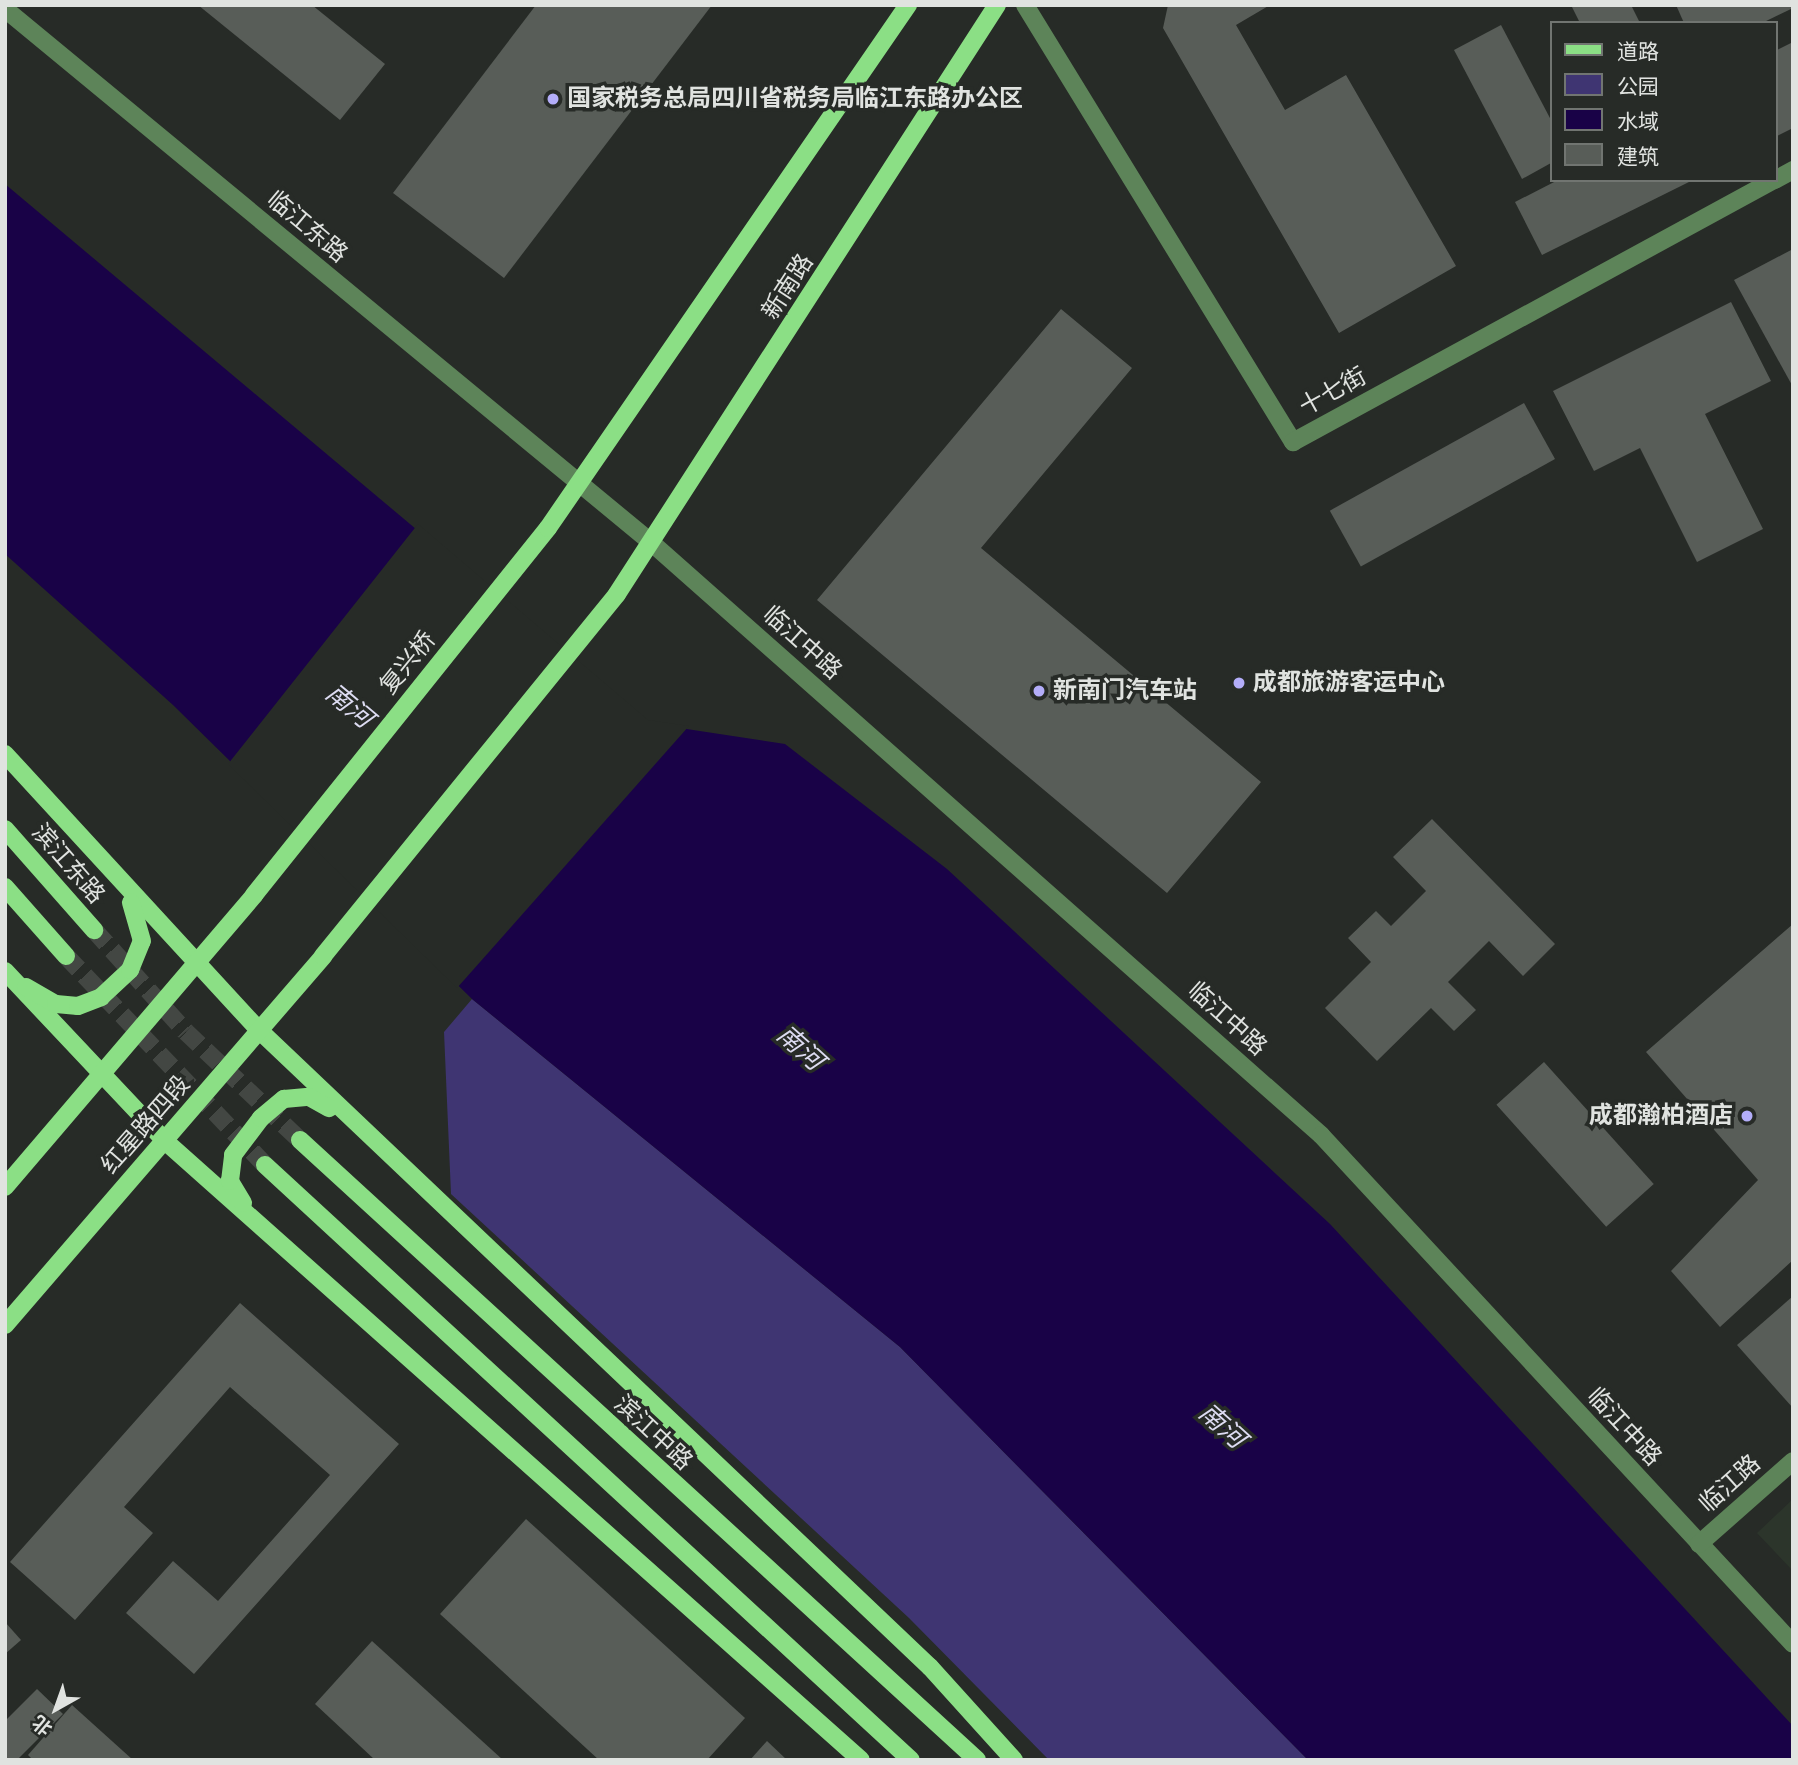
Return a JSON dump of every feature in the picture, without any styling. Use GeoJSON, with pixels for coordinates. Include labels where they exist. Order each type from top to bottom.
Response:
{"type":"FeatureCollection","features":[{"type":"Feature","properties":{"kind":"main road"},"geometry":{"type":"LineString","coordinates":[[578,482],[908,5]]}},
{"type":"Feature","properties":{"kind":"main road","name":"新南路"},"geometry":{"type":"LineString","coordinates":[[323,956],[617,594],[653,544],[997,5]]}},
{"type":"Feature","properties":{"kind":"main road","name":"复兴桥"},"geometry":{"type":"LineString","coordinates":[[197,964],[548,528],[578,482]]}},
{"type":"Feature","properties":{"kind":"main road"},"geometry":{"type":"LineString","coordinates":[[5,754],[123,890],[260,1031],[350,1120],[930,1667],[1014,1760]]}},
{"type":"Feature","properties":{"kind":"main road","name":"滨江东路"},"geometry":{"type":"LineString","coordinates":[[5,830],[94,930]]}},
{"type":"Feature","properties":{"kind":"main road"},"geometry":{"type":"LineString","coordinates":[[5,887],[66,956]]}},
{"type":"Feature","properties":{"kind":"main road"},"geometry":{"type":"LineString","coordinates":[[9,975],[56,1004],[78,1006],[100,997],[130,970],[142,941],[139,917],[123,890]]}},
{"type":"Feature","properties":{"kind":"main road","name":"红星路四段"},"geometry":{"type":"LineString","coordinates":[[5,1325],[323,956]]}},
{"type":"Feature","properties":{"kind":"main road"},"geometry":{"type":"LineString","coordinates":[[5,1187],[197,964]]}},
{"type":"Feature","properties":{"kind":"main road"},"geometry":{"type":"LineString","coordinates":[[9,975],[101,1078],[165,1141],[861,1760]]}},
{"type":"Feature","properties":{"kind":"main road"},"geometry":{"type":"LineString","coordinates":[[251,1218],[230,1181],[233,1155],[261,1118],[284,1100],[309,1097],[350,1120]]}},
{"type":"Feature","properties":{"kind":"main road","name":"滨江中路"},"geometry":{"type":"LineString","coordinates":[[300,1139],[977,1760]]}},
{"type":"Feature","properties":{"kind":"main road"},"geometry":{"type":"LineString","coordinates":[[265,1165],[911,1760]]}},
{"type":"Feature","properties":{"kind":"street","name":"十七街"},"geometry":{"type":"LineString","coordinates":[[1025,5],[1293,442],[1771,182]]}},
{"type":"Feature","properties":{"kind":"street","name":"临江东路"},"geometry":{"type":"LineString","coordinates":[[5,9],[578,482]]}},
{"type":"Feature","properties":{"kind":"street","name":"十七街"},"geometry":{"type":"LineString","coordinates":[[1777,179],[1793,170]]}},
{"type":"Feature","properties":{"kind":"street","name":"临江中路"},"geometry":{"type":"LineString","coordinates":[[578,482],[653,544],[1321,1135],[1793,1644]]}},
{"type":"Feature","properties":{"kind":"street","name":"临江路"},"geometry":{"type":"LineString","coordinates":[[1699,1544],[1793,1461]]}},
{"type":"Feature","properties":{"kind":"shaded area"},"geometry":{"type":"Polygon","coordinates":[[[1793,1499],[1793,1571],[1757,1533],[1793,1499]]]}},
{"type":"Feature","properties":{"kind":"green space"},"geometry":{"type":"Polygon","coordinates":[[[472,999],[900,1347],[1308,1760],[1049,1760],[909,1618],[451,1194],[444,1032],[472,999]]]}},
{"type":"Feature","properties":{"kind":"water","name":"南河"},"geometry":{"type":"Polygon","coordinates":[[[5,184],[647,723],[785,744],[947,869],[1330,1224],[1793,1726],[1793,1760],[1308,1760],[900,1347],[472,999],[173,705],[5,554],[5,184]]]}},
{"type":"Feature","properties":{"kind":"pier"},"geometry":{"type":"Polygon","coordinates":[[[418,524],[648,720],[689,726],[457,988],[228,764],[418,524]]]}},
{"type":"Feature","properties":{"kind":"building"},"geometry":{"type":"Polygon","coordinates":[[[198,5],[312,5],[385,64],[340,120],[198,5]]]}},
{"type":"Feature","properties":{"kind":"building","name":"国家税务总局四川省税务局临江东路办公区"},"geometry":{"type":"Polygon","coordinates":[[[536,5],[712,5],[504,278],[393,193],[536,5]]]}},
{"type":"Feature","properties":{"kind":"building"},"geometry":{"type":"Polygon","coordinates":[[[1168,5],[1270,5],[1236,25],[1285,110],[1346,75],[1456,266],[1339,333],[1163,28],[1168,5]]]}},
{"type":"Feature","properties":{"kind":"building"},"geometry":{"type":"Polygon","coordinates":[[[1571,5],[1631,5],[1639,21],[1579,21],[1571,5]]]}},
{"type":"Feature","properties":{"kind":"building"},"geometry":{"type":"Polygon","coordinates":[[[1676,5],[1792,5],[1793,8],[1766,21],[1683,21],[1676,5]]]}},
{"type":"Feature","properties":{"kind":"building"},"geometry":{"type":"Polygon","coordinates":[[[1501,25],[1549,116],[1549,164],[1522,179],[1454,50],[1501,25]]]}},
{"type":"Feature","properties":{"kind":"building"},"geometry":{"type":"Polygon","coordinates":[[[1793,42],[1793,128],[1777,136],[1777,50],[1793,42]]]}},
{"type":"Feature","properties":{"kind":"building"},"geometry":{"type":"Polygon","coordinates":[[[1554,182],[1689,182],[1542,255],[1515,202],[1554,182]]]}},
{"type":"Feature","properties":{"kind":"building"},"geometry":{"type":"Polygon","coordinates":[[[1793,249],[1793,387],[1734,280],[1793,249]]]}},
{"type":"Feature","properties":{"kind":"building"},"geometry":{"type":"Polygon","coordinates":[[[1731,302],[1771,381],[1705,414],[1763,529],[1697,562],[1640,448],[1594,471],[1553,391],[1731,302]]]}},
{"type":"Feature","properties":{"kind":"building","name":"新南门汽车站"},"geometry":{"type":"Polygon","coordinates":[[[1061,309],[1132,368],[981,548],[1261,782],[1167,893],[817,600],[1061,309]]]}},
{"type":"Feature","properties":{"kind":"building"},"geometry":{"type":"Polygon","coordinates":[[[1524,403],[1555,459],[1361,567],[1330,511],[1524,403]]]}},
{"type":"Feature","properties":{"kind":"building"},"geometry":{"type":"Polygon","coordinates":[[[1432,819],[1555,944],[1523,976],[1489,941],[1448,982],[1476,1010],[1454,1031],[1431,1008],[1377,1061],[1325,1008],[1371,962],[1348,938],[1376,911],[1391,926],[1426,891],[1393,857],[1432,819]]]}},
{"type":"Feature","properties":{"kind":"building","name":"成都瀚柏酒店"},"geometry":{"type":"Polygon","coordinates":[[[1793,924],[1793,1260],[1720,1327],[1671,1271],[1758,1180],[1646,1052],[1793,924]]]}},
{"type":"Feature","properties":{"kind":"building"},"geometry":{"type":"Polygon","coordinates":[[[1544,1062],[1654,1184],[1606,1227],[1496,1105],[1544,1062]]]}},
{"type":"Feature","properties":{"kind":"building"},"geometry":{"type":"Polygon","coordinates":[[[1793,1296],[1793,1408],[1737,1345],[1793,1296]]]}},
{"type":"Feature","properties":{"kind":"building"},"geometry":{"type":"Polygon","coordinates":[[[240,1303],[399,1444],[194,1674],[126,1613],[173,1561],[218,1601],[330,1475],[230,1387],[124,1507],[153,1533],[75,1620],[10,1562],[240,1303]]]}},
{"type":"Feature","properties":{"kind":"building"},"geometry":{"type":"Polygon","coordinates":[[[526,1519],[745,1718],[707,1760],[599,1760],[440,1614],[526,1519]]]}},
{"type":"Feature","properties":{"kind":"building"},"geometry":{"type":"Polygon","coordinates":[[[5,1622],[21,1640],[5,1654],[5,1622]]]}},
{"type":"Feature","properties":{"kind":"building"},"geometry":{"type":"Polygon","coordinates":[[[372,1641],[503,1760],[375,1760],[315,1704],[372,1641]]]}},
{"type":"Feature","properties":{"kind":"building"},"geometry":{"type":"Polygon","coordinates":[[[37,1689],[63,1714],[17,1760],[5,1760],[5,1721],[37,1689]]]}},
{"type":"Feature","properties":{"kind":"building"},"geometry":{"type":"Polygon","coordinates":[[[72,1705],[133,1760],[33,1760],[28,1755],[72,1705]]]}},
{"type":"Feature","properties":{"kind":"building"},"geometry":{"type":"Polygon","coordinates":[[[767,1741],[787,1760],[750,1760],[767,1741]]]}},
{"type":"Feature","properties":{"kind":"tunnel"},"geometry":{"type":"LineString","coordinates":[[94,930],[186,1032],[300,1140]]}},
{"type":"Feature","properties":{"kind":"tunnel"},"geometry":{"type":"LineString","coordinates":[[66,956],[265,1165]]}},
{"type":"Feature","properties":{"kind":"place","name":"国家税务总局四川省税务局临江东路办公区"},"geometry":{"type":"Point","coordinates":[553,99]}},
{"type":"Feature","properties":{"kind":"place","name":"成都旅游客运中心"},"geometry":{"type":"Point","coordinates":[1239,683]}},
{"type":"Feature","properties":{"kind":"place","name":"新南门汽车站"},"geometry":{"type":"Point","coordinates":[1039,691]}},
{"type":"Feature","properties":{"kind":"place","name":"成都瀚柏酒店"},"geometry":{"type":"Point","coordinates":[1747,1116]}}]}
